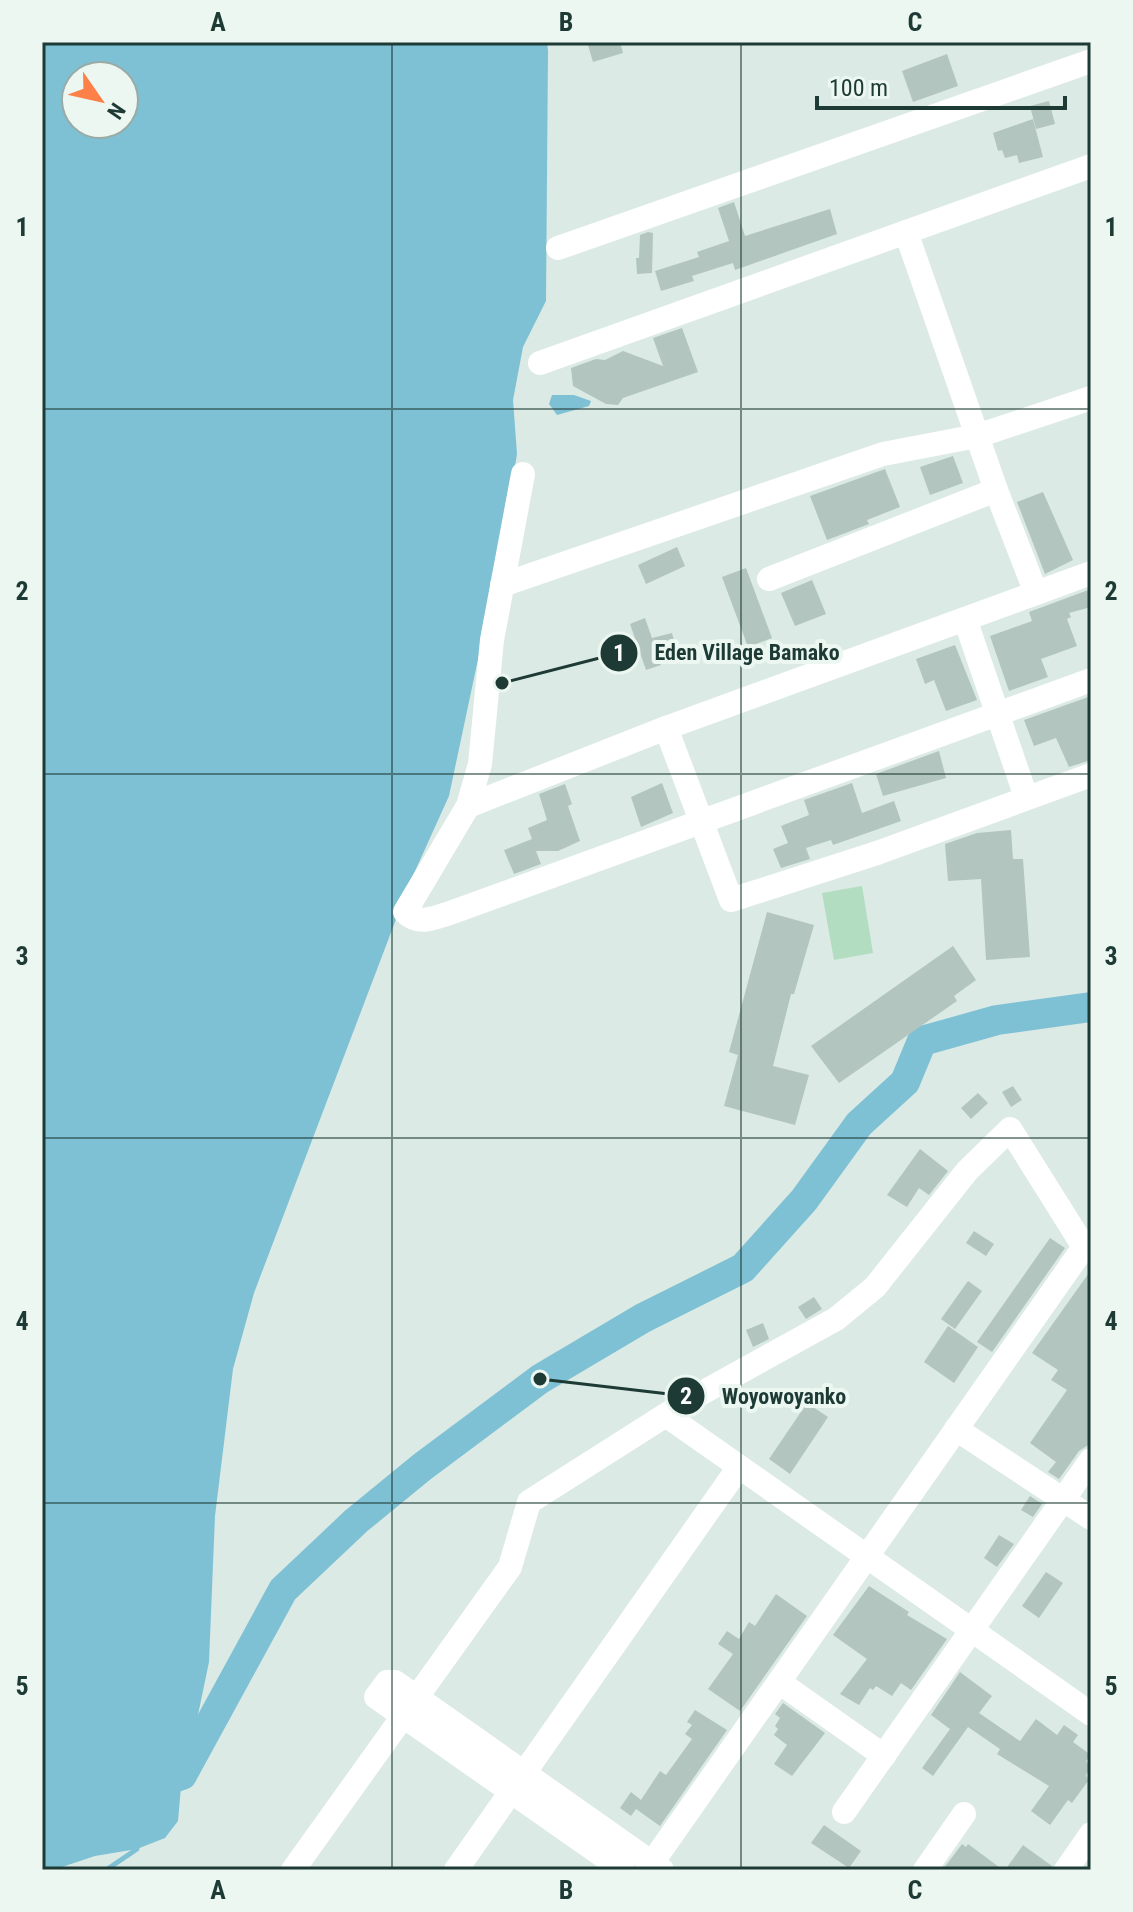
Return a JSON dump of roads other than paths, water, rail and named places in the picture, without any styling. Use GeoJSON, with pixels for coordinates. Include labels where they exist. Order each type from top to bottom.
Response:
{"type":"FeatureCollection","features":[{"type":"Feature","properties":{"kind":"street"},"geometry":{"type":"LineString","coordinates":[[558,248],[1091,61]]}},
{"type":"Feature","properties":{"kind":"street"},"geometry":{"type":"LineString","coordinates":[[540,363],[1091,166]]}},
{"type":"Feature","properties":{"kind":"street"},"geometry":{"type":"LineString","coordinates":[[906,232],[996,490],[1036,593]]}},
{"type":"Feature","properties":{"kind":"street"},"geometry":{"type":"LineString","coordinates":[[502,585],[883,454],[977,436],[1091,398]]}},
{"type":"Feature","properties":{"kind":"street"},"geometry":{"type":"LineString","coordinates":[[523,474],[492,640],[480,764],[468,806],[405,912],[414,920],[450,913],[1091,680]]}},
{"type":"Feature","properties":{"kind":"street"},"geometry":{"type":"LineString","coordinates":[[769,579],[996,490]]}},
{"type":"Feature","properties":{"kind":"street"},"geometry":{"type":"LineString","coordinates":[[468,806],[666,728],[1091,573]]}},
{"type":"Feature","properties":{"kind":"street"},"geometry":{"type":"LineString","coordinates":[[965,619],[1026,797]]}},
{"type":"Feature","properties":{"kind":"street"},"geometry":{"type":"LineString","coordinates":[[666,728],[731,900],[877,853],[1091,775]]}},
{"type":"Feature","properties":{"kind":"street"},"geometry":{"type":"LineString","coordinates":[[293,1870],[409,1706],[510,1567],[529,1502],[691,1399],[836,1319],[875,1287],[967,1171],[1010,1129],[1084,1247],[779,1682],[654,1868],[517,1782],[409,1706]]}},
{"type":"Feature","properties":{"kind":"street"},"geometry":{"type":"LineString","coordinates":[[667,1416],[1091,1714]]}},
{"type":"Feature","properties":{"kind":"street"},"geometry":{"type":"LineString","coordinates":[[956,1429],[1091,1518]]}},
{"type":"Feature","properties":{"kind":"street"},"geometry":{"type":"LineString","coordinates":[[844,1812],[1091,1460]]}},
{"type":"Feature","properties":{"kind":"street"},"geometry":{"type":"LineString","coordinates":[[456,1870],[739,1467]]}},
{"type":"Feature","properties":{"kind":"street"},"geometry":{"type":"LineString","coordinates":[[779,1682],[884,1756]]}},
{"type":"Feature","properties":{"kind":"street"},"geometry":{"type":"LineString","coordinates":[[517,1782],[623,1870]]}},
{"type":"Feature","properties":{"kind":"street"},"geometry":{"type":"LineString","coordinates":[[930,1868],[964,1814]]}},
{"type":"Feature","properties":{"kind":"street"},"geometry":{"type":"LineString","coordinates":[[1066,1870],[1091,1834]]}},
{"type":"Feature","properties":{"kind":"water"},"geometry":{"type":"Polygon","coordinates":[[[42,42],[547,42],[546,301],[523,347],[513,400],[517,454],[501,551],[449,796],[411,880],[254,1293],[233,1369],[215,1516],[209,1662],[182,1775],[178,1821],[165,1838],[137,1849],[95,1856],[53,1870],[42,1870],[42,42]]]}},
{"type":"Feature","properties":{"kind":"water"},"geometry":{"type":"Polygon","coordinates":[[[552,395],[574,395],[591,401],[589,406],[557,415],[549,404],[552,395]]]}},
{"type":"Feature","properties":{"kind":"waterway"},"geometry":{"type":"LineString","coordinates":[[146,1788],[182,1775],[283,1590],[356,1521],[422,1467],[540,1379],[643,1318],[743,1268],[804,1200],[859,1124],[905,1082],[922,1041],[997,1020],[1091,1007]]}},
{"type":"Feature","properties":{"kind":"waterway"},"geometry":{"type":"LineString","coordinates":[[106,1870],[137,1849],[136,1843]]}},
{"type":"Feature","properties":{"kind":"place","name":"Eden Village Bamako"},"geometry":{"type":"Point","coordinates":[502,683]}},
{"type":"Feature","properties":{"kind":"place","name":"Woyowoyanko"},"geometry":{"type":"Point","coordinates":[540,1379]}}]}
